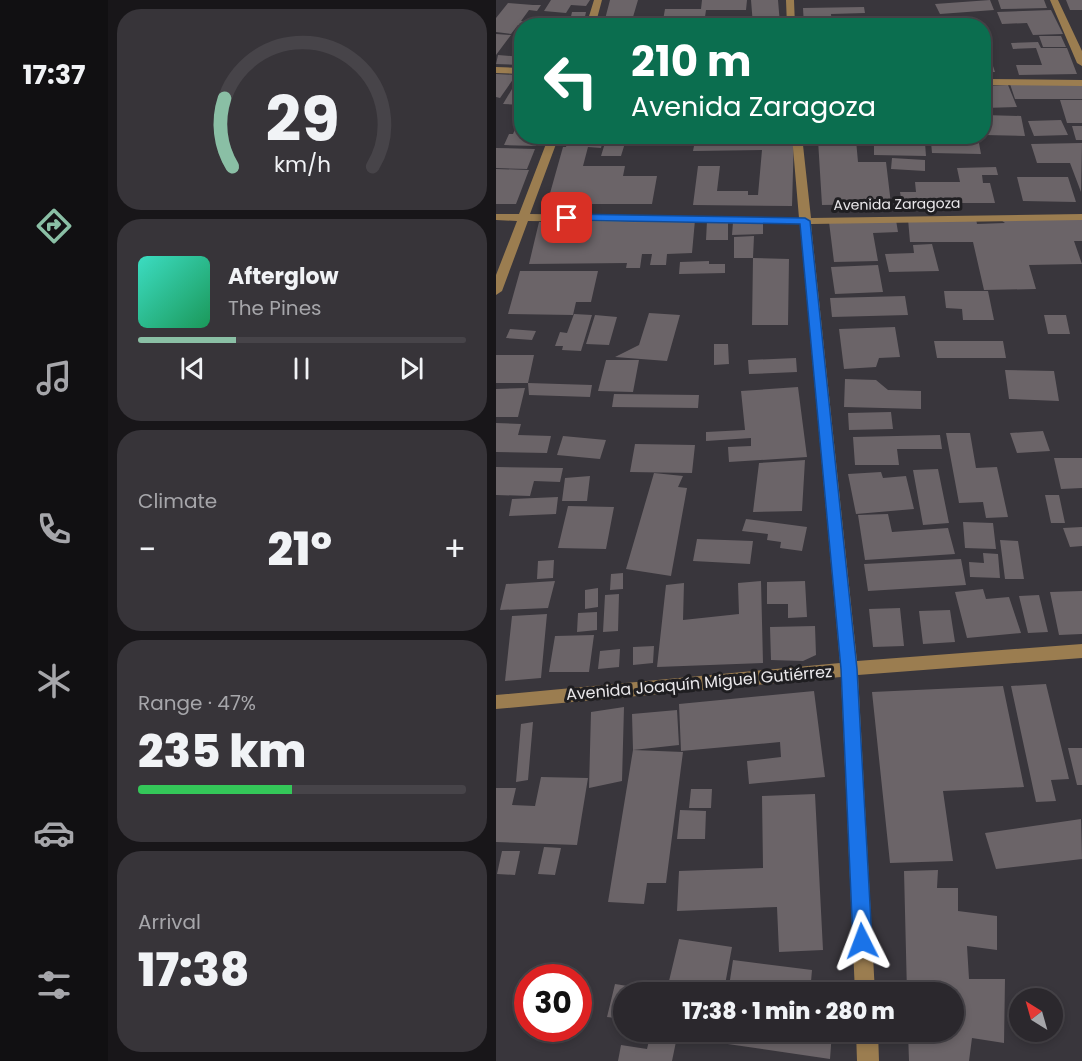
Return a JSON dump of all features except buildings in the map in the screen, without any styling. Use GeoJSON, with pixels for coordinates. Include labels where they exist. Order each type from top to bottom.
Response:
{"type":"FeatureCollection","features":[{"type":"Feature","properties":{"kind":"street"},"geometry":{"type":"LineString","coordinates":[[592,18],[598,0]]}},
{"type":"Feature","properties":{"kind":"street"},"geometry":{"type":"LineString","coordinates":[[790,0],[791,18]]}},
{"type":"Feature","properties":{"kind":"street"},"geometry":{"type":"LineString","coordinates":[[1054,0],[1081,63]]}},
{"type":"Feature","properties":{"kind":"street"},"geometry":{"type":"LineString","coordinates":[[496,70],[514,71]]}},
{"type":"Feature","properties":{"kind":"street"},"geometry":{"type":"LineString","coordinates":[[991,82],[1081,82]]}},
{"type":"Feature","properties":{"kind":"street"},"geometry":{"type":"LineString","coordinates":[[496,291],[551,144]]}},
{"type":"Feature","properties":{"kind":"street"},"geometry":{"type":"LineString","coordinates":[[798,144],[849,669],[864,982]]}},
{"type":"Feature","properties":{"kind":"street","name":"Avenida Zaragoza"},"geometry":{"type":"LineString","coordinates":[[496,217],[805,221],[1081,217]]}},
{"type":"Feature","properties":{"kind":"street","name":"Avenida Joaquín Miguel Gutiérrez"},"geometry":{"type":"LineString","coordinates":[[496,702],[849,669],[1081,651]]}},
{"type":"Feature","properties":{"kind":"street"},"geometry":{"type":"LineString","coordinates":[[867,1042],[868,1061]]}},
{"type":"Feature","properties":{"kind":"route"},"geometry":{"type":"LineString","coordinates":[[567,218],[805,221],[849,669],[862,941]]}}]}
